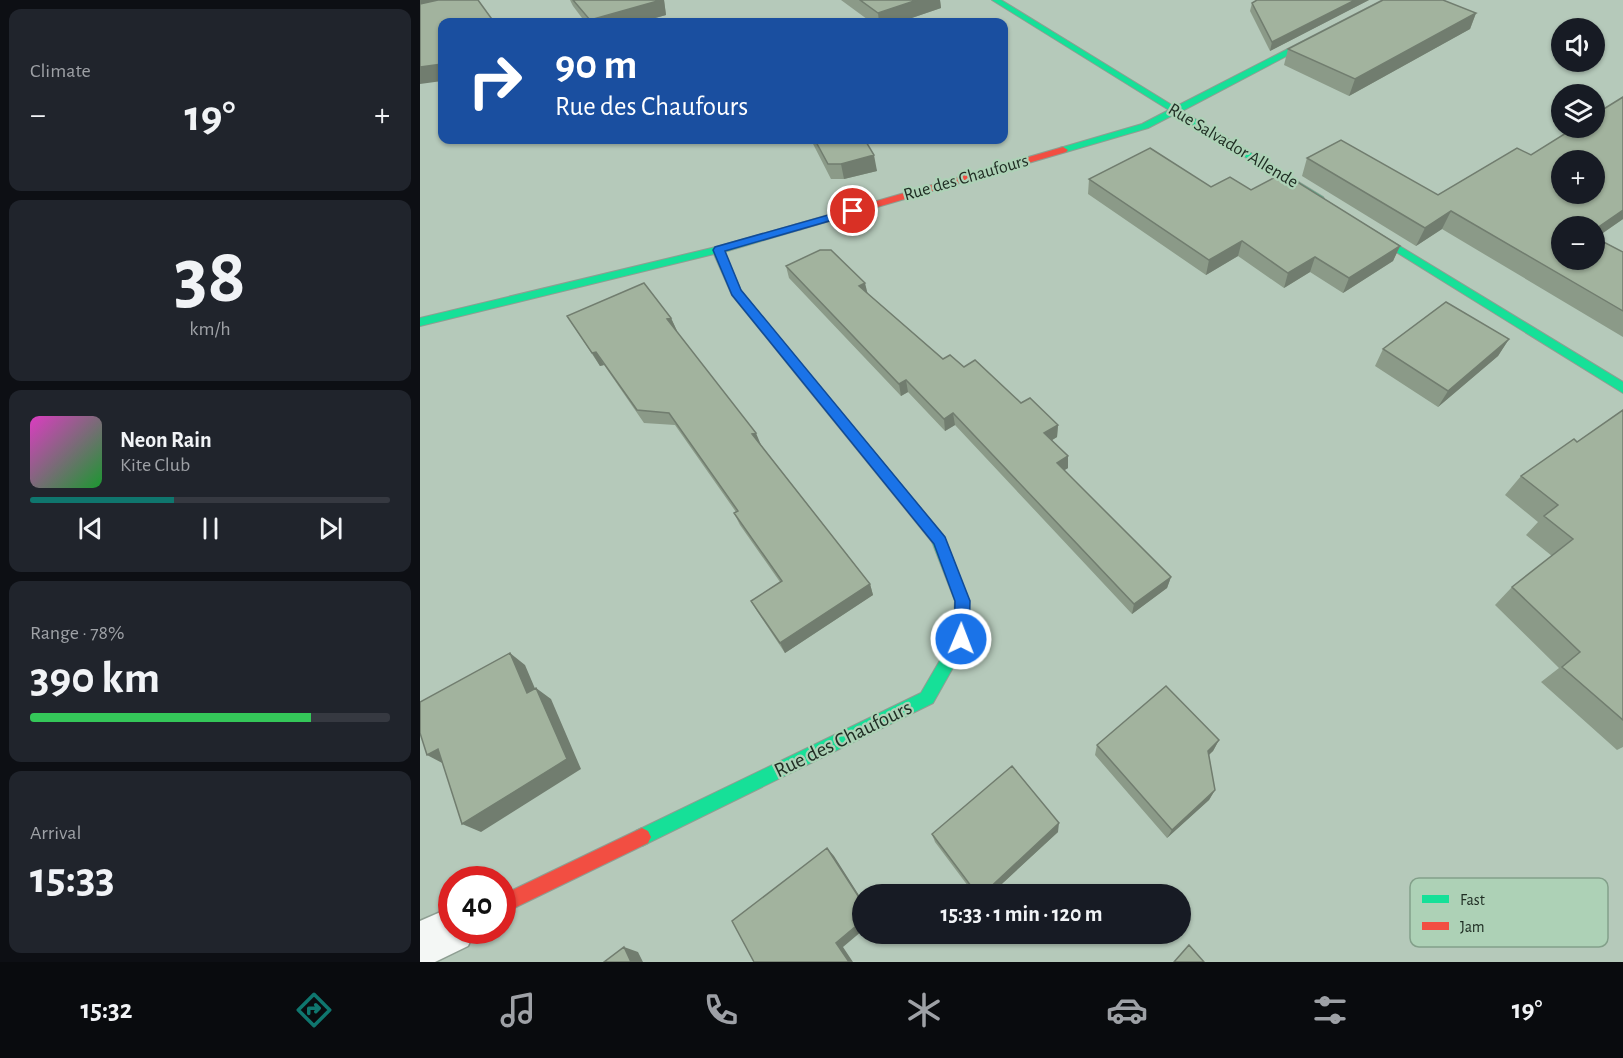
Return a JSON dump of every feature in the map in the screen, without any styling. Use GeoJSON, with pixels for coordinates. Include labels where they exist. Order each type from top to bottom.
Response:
{"type":"FeatureCollection","features":[{"type":"Feature","properties":{"kind":"street","name":"Rue Salvador Allende"},"geometry":{"type":"LineString","coordinates":[[996,0],[1332,207]]}},
{"type":"Feature","properties":{"kind":"street","name":"Rue des Chaufours"},"geometry":{"type":"LineString","coordinates":[[420,322],[718,250],[1145,126],[1389,0]]}},
{"type":"Feature","properties":{"kind":"street"},"geometry":{"type":"LineString","coordinates":[[1352,219],[1623,388]]}},
{"type":"Feature","properties":{"kind":"street","name":"Rue des Chaufours"},"geometry":{"type":"LineString","coordinates":[[516,898],[927,698],[961,639],[962,601],[940,541],[736,292],[718,250]]}},
{"type":"Feature","properties":{"kind":"street"},"geometry":{"type":"LineString","coordinates":[[420,945],[438,937]]}},
{"type":"Feature","properties":{"kind":"building"},"geometry":{"type":"Polygon","coordinates":[[[438,0],[478,0],[491,18],[438,18],[438,65],[420,67],[420,4],[438,0]]]}},
{"type":"Feature","properties":{"kind":"building"},"geometry":{"type":"Polygon","coordinates":[[[573,0],[661,0],[597,18],[588,18],[573,0]]]}},
{"type":"Feature","properties":{"kind":"building"},"geometry":{"type":"Polygon","coordinates":[[[860,0],[917,0],[878,13],[860,0]]]}},
{"type":"Feature","properties":{"kind":"building"},"geometry":{"type":"Polygon","coordinates":[[[1257,0],[1355,0],[1272,42],[1252,3],[1257,0]]]}},
{"type":"Feature","properties":{"kind":"building"},"geometry":{"type":"Polygon","coordinates":[[[1383,0],[1443,0],[1476,13],[1355,79],[1288,49],[1383,0]]]}},
{"type":"Feature","properties":{"kind":"building"},"geometry":{"type":"Polygon","coordinates":[[[1623,97],[1623,210],[1605,222],[1605,216],[1551,216],[1551,269],[1451,211],[1425,228],[1307,158],[1341,140],[1438,195],[1517,148],[1531,155],[1558,138],[1605,138],[1605,108],[1623,97]]]}},
{"type":"Feature","properties":{"kind":"building"},"geometry":{"type":"Polygon","coordinates":[[[817,144],[867,144],[874,155],[841,164],[828,164],[817,144]]]}},
{"type":"Feature","properties":{"kind":"building"},"geometry":{"type":"Polygon","coordinates":[[[1150,148],[1211,187],[1230,177],[1251,190],[1283,173],[1400,246],[1349,278],[1315,257],[1288,273],[1242,241],[1209,260],[1089,179],[1150,148]]]}},
{"type":"Feature","properties":{"kind":"building"},"geometry":{"type":"Polygon","coordinates":[[[1605,243],[1623,252],[1623,311],[1552,270],[1605,270],[1605,243]]]}},
{"type":"Feature","properties":{"kind":"building"},"geometry":{"type":"Polygon","coordinates":[[[820,250],[831,250],[865,283],[859,286],[943,359],[950,355],[964,367],[975,360],[1021,403],[1030,398],[1058,425],[1044,433],[1068,456],[1057,463],[1171,577],[1134,604],[953,413],[944,419],[906,380],[899,384],[786,266],[820,250]]]}},
{"type":"Feature","properties":{"kind":"building"},"geometry":{"type":"Polygon","coordinates":[[[644,283],[671,318],[667,319],[756,433],[752,434],[870,584],[780,643],[751,601],[782,581],[734,513],[738,511],[669,413],[637,410],[596,352],[592,353],[567,316],[644,283]]]}},
{"type":"Feature","properties":{"kind":"building"},"geometry":{"type":"Polygon","coordinates":[[[1446,302],[1509,339],[1448,391],[1383,349],[1446,302]]]}},
{"type":"Feature","properties":{"kind":"building"},"geometry":{"type":"Polygon","coordinates":[[[1623,410],[1623,720],[1562,667],[1580,652],[1512,587],[1573,539],[1544,516],[1558,505],[1521,476],[1574,439],[1577,442],[1623,410]]]}},
{"type":"Feature","properties":{"kind":"building"},"geometry":{"type":"Polygon","coordinates":[[[510,653],[527,693],[536,688],[567,759],[462,824],[438,749],[427,755],[420,733],[420,702],[510,653]]]}},
{"type":"Feature","properties":{"kind":"building"},"geometry":{"type":"Polygon","coordinates":[[[1166,686],[1219,740],[1208,751],[1215,790],[1172,830],[1097,745],[1166,686]]]}},
{"type":"Feature","properties":{"kind":"building"},"geometry":{"type":"Polygon","coordinates":[[[1012,766],[1059,823],[994,884],[970,884],[932,834],[1012,766]]]}},
{"type":"Feature","properties":{"kind":"building"},"geometry":{"type":"Polygon","coordinates":[[[827,848],[852,887],[852,929],[836,943],[849,962],[754,962],[732,921],[827,848]]]}},
{"type":"Feature","properties":{"kind":"building"},"geometry":{"type":"Polygon","coordinates":[[[1189,945],[1204,962],[1174,962],[1189,945]]]}},
{"type":"Feature","properties":{"kind":"building"},"geometry":{"type":"Polygon","coordinates":[[[624,947],[631,962],[604,962],[624,947]]]}},
{"type":"Feature","properties":{"kind":"traffic: fast"},"geometry":{"type":"LineString","coordinates":[[996,0],[1319,199]]}},
{"type":"Feature","properties":{"kind":"traffic: fast"},"geometry":{"type":"LineString","coordinates":[[1063,150],[1145,126],[1389,0]]}},
{"type":"Feature","properties":{"kind":"traffic: fast"},"geometry":{"type":"LineString","coordinates":[[1360,225],[1623,388]]}},
{"type":"Feature","properties":{"kind":"traffic: fast"},"geometry":{"type":"LineString","coordinates":[[420,322],[718,250],[798,227]]}},
{"type":"Feature","properties":{"kind":"traffic: fast"},"geometry":{"type":"LineString","coordinates":[[718,250],[736,292],[800,371]]}},
{"type":"Feature","properties":{"kind":"traffic: fast"},"geometry":{"type":"LineString","coordinates":[[642,837],[927,698],[961,639],[962,601],[938,539]]}},
{"type":"Feature","properties":{"kind":"traffic: jam"},"geometry":{"type":"LineString","coordinates":[[798,227],[1063,150]]}},
{"type":"Feature","properties":{"kind":"traffic: jam"},"geometry":{"type":"LineString","coordinates":[[800,371],[938,539]]}},
{"type":"Feature","properties":{"kind":"traffic: jam"},"geometry":{"type":"LineString","coordinates":[[516,898],[642,837]]}},
{"type":"Feature","properties":{"kind":"route"},"geometry":{"type":"LineString","coordinates":[[853,211],[718,250],[736,292],[940,541],[962,601],[961,639]]}}]}
